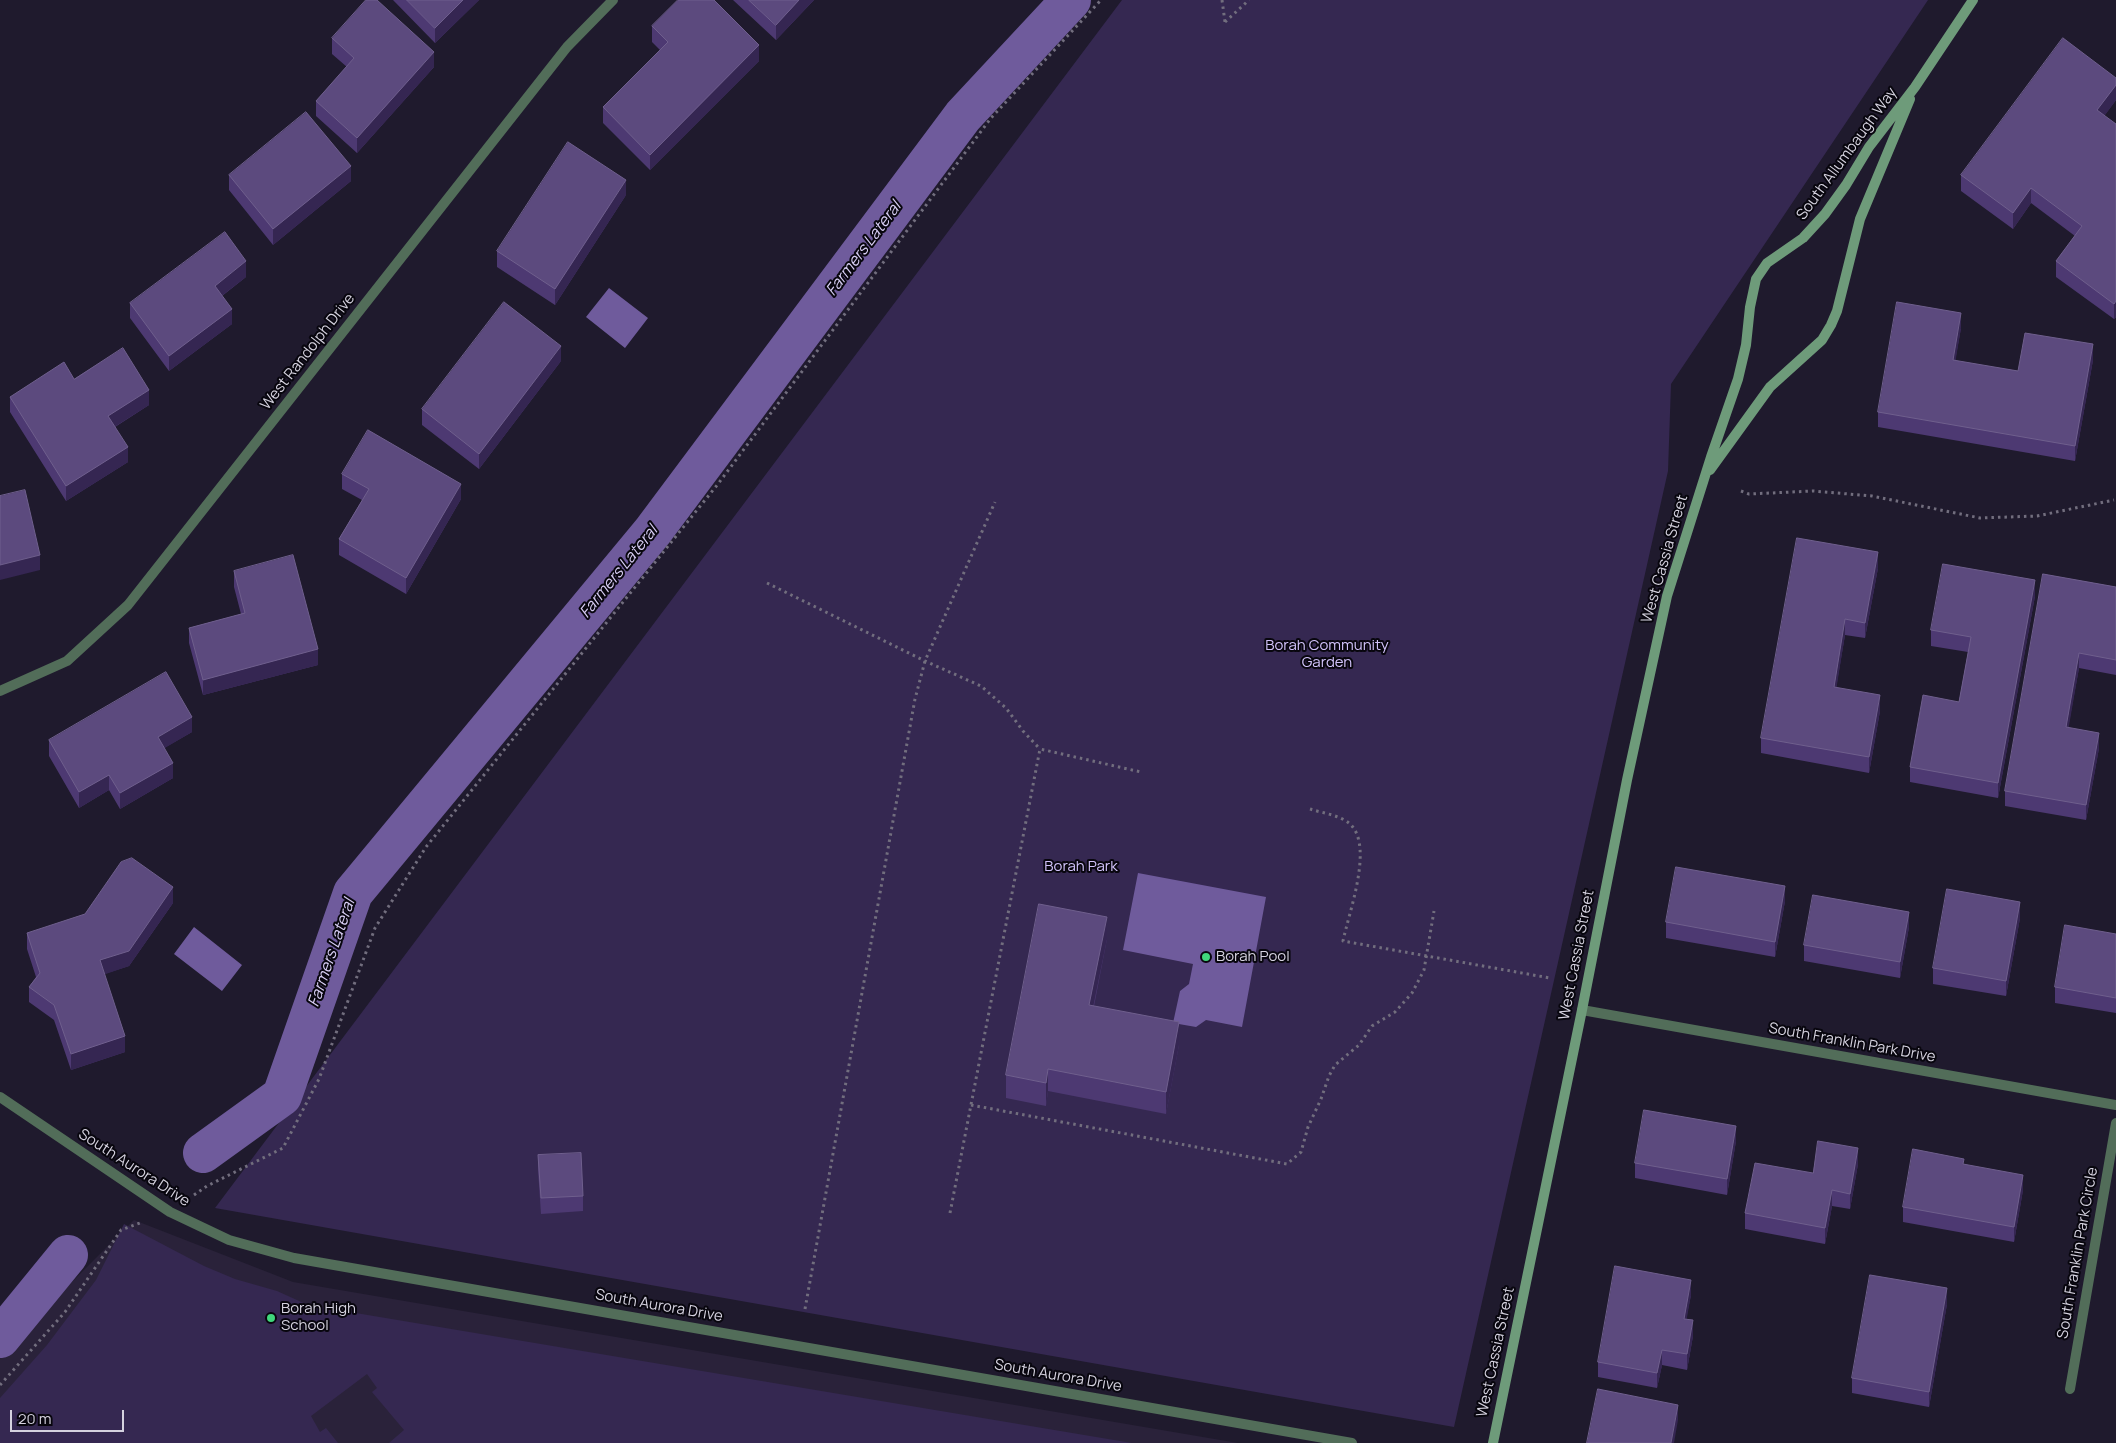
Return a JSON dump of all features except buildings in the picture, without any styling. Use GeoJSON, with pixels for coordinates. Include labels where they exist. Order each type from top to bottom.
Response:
{"type":"FeatureCollection","features":[{"type":"Feature","properties":{"kind":"street","name":"West Randolph Drive"},"geometry":{"type":"LineString","coordinates":[[0,691],[67,662],[128,605],[567,47],[613,0]]}},
{"type":"Feature","properties":{"kind":"street","name":"South Allumbaugh Way"},"geometry":{"type":"LineString","coordinates":[[1705,477],[1738,380],[1746,345],[1750,307],[1756,279],[1767,263],[1803,238],[1825,214],[1846,185],[1869,147],[1915,86],[1973,0]]}},
{"type":"Feature","properties":{"kind":"street","name":"South Allumbaugh Way"},"geometry":{"type":"LineString","coordinates":[[1705,477],[1770,387],[1822,340],[1831,326],[1837,311],[1860,219],[1915,86]]}},
{"type":"Feature","properties":{"kind":"street","name":"West Cassia Street"},"geometry":{"type":"LineString","coordinates":[[1493,1443],[1627,780],[1667,596],[1705,477]]}},
{"type":"Feature","properties":{"kind":"street","name":"South Franklin Park Drive"},"geometry":{"type":"LineString","coordinates":[[1582,1010],[2116,1105]]}},
{"type":"Feature","properties":{"kind":"street","name":"South Aurora Drive"},"geometry":{"type":"LineString","coordinates":[[0,1098],[170,1212],[229,1240],[294,1258],[1352,1443]]}},
{"type":"Feature","properties":{"kind":"street","name":"South Franklin Park Circle"},"geometry":{"type":"LineString","coordinates":[[2070,1388],[2116,1123]]}},
{"type":"Feature","properties":{"kind":"path"},"geometry":{"type":"LineString","coordinates":[[0,1385],[65,1312],[121,1230],[170,1212],[207,1186],[283,1148],[319,1079],[375,928],[426,847],[718,484],[991,118],[1101,0]]}},
{"type":"Feature","properties":{"kind":"path"},"geometry":{"type":"LineString","coordinates":[[1222,0],[1226,22],[1249,0]]}},
{"type":"Feature","properties":{"kind":"path"},"geometry":{"type":"LineString","coordinates":[[1741,491],[1749,494],[1813,492],[1872,496],[1980,518],[2037,516],[2114,500]]}},
{"type":"Feature","properties":{"kind":"path"},"geometry":{"type":"LineString","coordinates":[[806,1309],[915,699],[925,661],[995,502]]}},
{"type":"Feature","properties":{"kind":"path"},"geometry":{"type":"LineString","coordinates":[[767,583],[925,661],[981,686],[1006,708],[1023,731],[1040,749],[1141,772]]}},
{"type":"Feature","properties":{"kind":"path"},"geometry":{"type":"LineString","coordinates":[[950,1212],[1040,749]]}},
{"type":"Feature","properties":{"kind":"path"},"geometry":{"type":"LineString","coordinates":[[1310,809],[1332,815],[1350,824],[1360,841],[1360,871],[1343,940],[1550,978]]}},
{"type":"Feature","properties":{"kind":"path"},"geometry":{"type":"LineString","coordinates":[[971,1105],[1287,1164],[1301,1152],[1308,1127],[1335,1066],[1360,1045],[1372,1026],[1395,1012],[1412,993],[1424,970],[1434,911]]}},
{"type":"Feature","properties":{"kind":"shaded area"},"geometry":{"type":"Polygon","coordinates":[[[609,288],[648,318],[625,348],[586,317],[609,288]]]}},
{"type":"Feature","properties":{"kind":"shaded area","name":"Borah Pool"},"geometry":{"type":"Polygon","coordinates":[[[1138,873],[1266,897],[1242,1027],[1206,1020],[1196,1027],[1173,1023],[1180,991],[1189,984],[1193,964],[1123,950],[1138,873]]]}},
{"type":"Feature","properties":{"kind":"shaded area"},"geometry":{"type":"Polygon","coordinates":[[[194,927],[242,965],[222,991],[174,954],[194,927]]]}},
{"type":"Feature","properties":{"kind":"shaded area","name":"Borah High School"},"geometry":{"type":"Polygon","coordinates":[[[134,1220],[293,1282],[1238,1443],[0,1443],[0,1354],[134,1220]]]}},
{"type":"Feature","properties":{"kind":"green space","name":"Borah Park"},"geometry":{"type":"Polygon","coordinates":[[[1122,0],[1928,0],[1671,384],[1668,471],[1454,1427],[215,1208],[1122,0]]]}},
{"type":"Feature","properties":{"kind":"green space","name":"Borah High School"},"geometry":{"type":"Polygon","coordinates":[[[124,1224],[204,1266],[235,1279],[277,1291],[308,1305],[1132,1443],[389,1443],[404,1430],[372,1392],[377,1388],[367,1374],[311,1416],[320,1432],[326,1428],[338,1443],[0,1443],[0,1398],[47,1345],[96,1280],[124,1224]]]}},
{"type":"Feature","properties":{"kind":"waterway","name":"Farmers Lateral"},"geometry":{"type":"LineString","coordinates":[[203,1153],[282,1096],[353,893],[653,531],[963,116],[1071,0]]}},
{"type":"Feature","properties":{"kind":"waterway","name":"Farmers Lateral"},"geometry":{"type":"LineString","coordinates":[[0,1338],[68,1255]]}},
{"type":"Feature","properties":{"kind":"place","name":"Borah Pool"},"geometry":{"type":"Point","coordinates":[1206,957]}},
{"type":"Feature","properties":{"kind":"place","name":"Borah High School"},"geometry":{"type":"Point","coordinates":[271,1318]}},
{"type":"Feature","properties":{"kind":"park label","name":"Borah Community Garden"},"geometry":{"type":"Point","coordinates":[1327,654]}}]}
